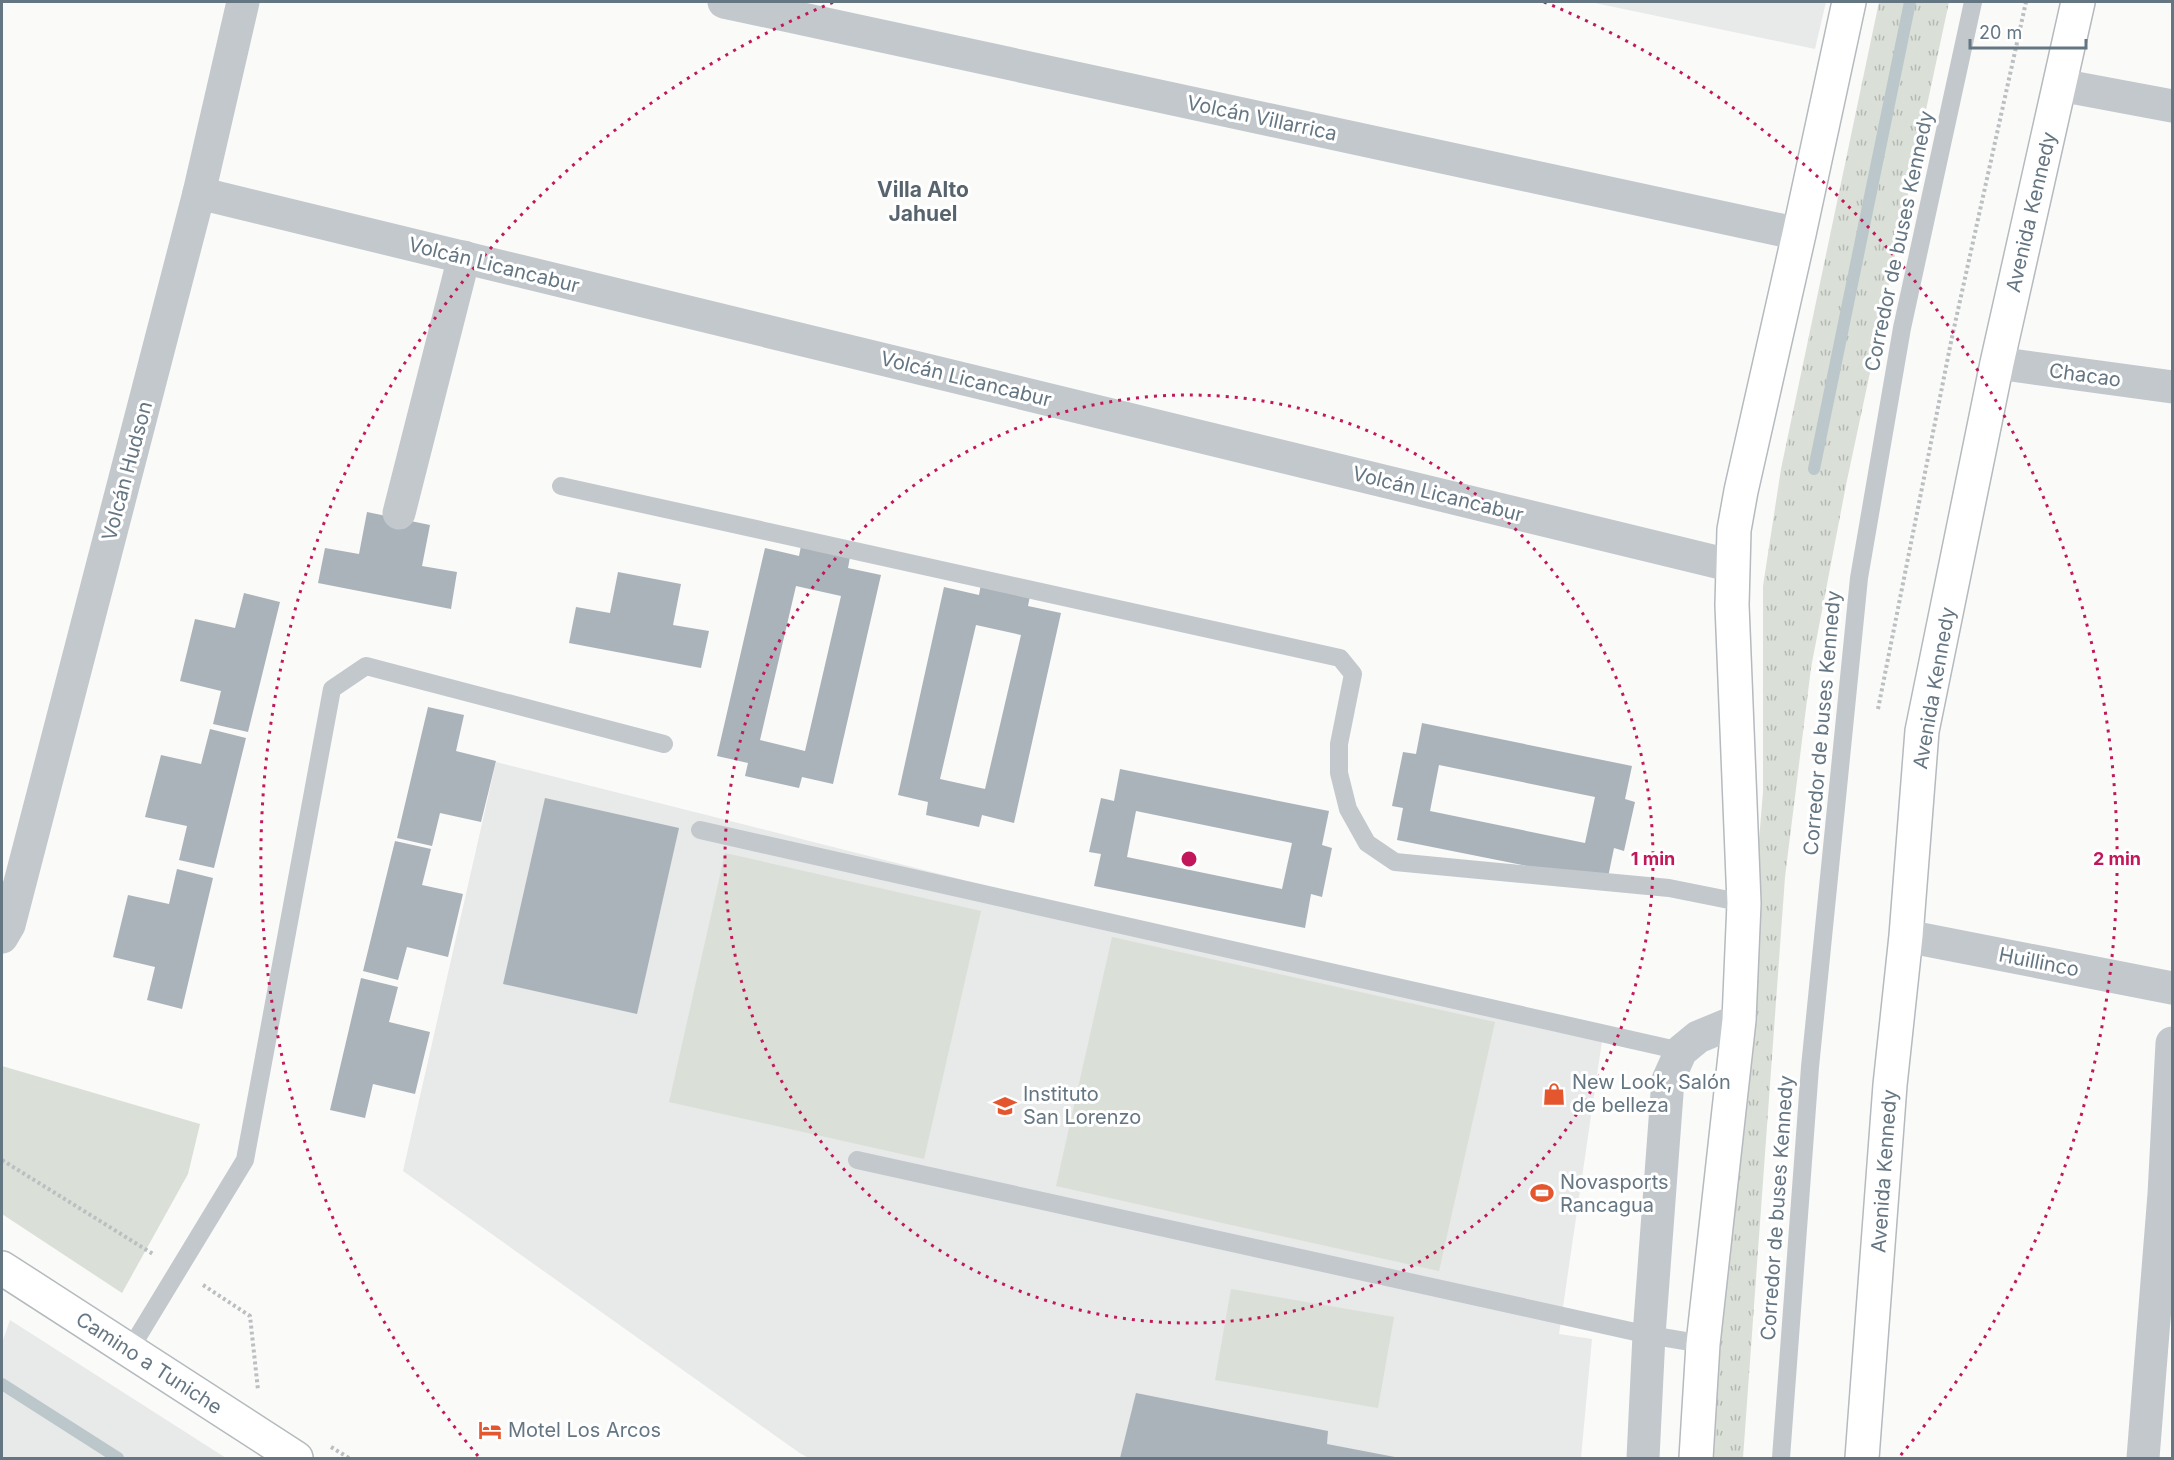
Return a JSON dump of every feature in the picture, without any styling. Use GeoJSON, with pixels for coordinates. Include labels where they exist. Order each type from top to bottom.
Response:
{"type":"FeatureCollection","features":[{"type":"Feature","properties":{"kind":"main road"},"geometry":{"type":"LineString","coordinates":[[1696,1458],[1703,1344],[1739,1020],[1744,903],[1732,605],[1734,530],[1849,2]]}},
{"type":"Feature","properties":{"kind":"main road","name":"Avenida Kennedy"},"geometry":{"type":"LineString","coordinates":[[1862,1458],[1890,1084],[1906,936],[1922,731],[1997,363],[2078,2]]}},
{"type":"Feature","properties":{"kind":"main road","name":"Camino a Tuniche"},"geometry":{"type":"LineString","coordinates":[[2,1268],[296,1458]]}},
{"type":"Feature","properties":{"kind":"street","name":"Volcán Hudson"},"geometry":{"type":"LineString","coordinates":[[2,937],[9,926],[199,193],[243,2]]}},
{"type":"Feature","properties":{"kind":"street","name":"Volcán Villarrica"},"geometry":{"type":"LineString","coordinates":[[724,2],[1799,234]]}},
{"type":"Feature","properties":{"kind":"street"},"geometry":{"type":"LineString","coordinates":[[2060,85],[2172,106]]}},
{"type":"Feature","properties":{"kind":"street","name":"Volcán Licancabur"},"geometry":{"type":"LineString","coordinates":[[199,193],[1733,566]]}},
{"type":"Feature","properties":{"kind":"street"},"geometry":{"type":"LineString","coordinates":[[399,513],[464,257]]}},
{"type":"Feature","properties":{"kind":"street","name":"Chacao"},"geometry":{"type":"LineString","coordinates":[[1997,363],[2172,387]]}},
{"type":"Feature","properties":{"kind":"street","name":"Huillinco"},"geometry":{"type":"LineString","coordinates":[[1906,936],[2172,988]]}},
{"type":"Feature","properties":{"kind":"street"},"geometry":{"type":"LineString","coordinates":[[1643,1458],[1649,1335],[1668,1080],[1681,1051],[1698,1037],[1739,1020]]}},
{"type":"Feature","properties":{"kind":"street"},"geometry":{"type":"LineString","coordinates":[[2144,1458],[2168,1194],[2172,1043]]}},
{"type":"Feature","properties":{"kind":"lane","name":"Corredor de buses Kennedy"},"geometry":{"type":"LineString","coordinates":[[1781,1458],[1810,1067],[1858,578],[1902,328],[1973,2]]}},
{"type":"Feature","properties":{"kind":"lane"},"geometry":{"type":"LineString","coordinates":[[561,486],[1341,658],[1353,674],[1339,744],[1339,773],[1348,809],[1367,843],[1395,862],[1668,888],[1744,903]]}},
{"type":"Feature","properties":{"kind":"lane"},"geometry":{"type":"LineString","coordinates":[[129,1350],[245,1160],[332,689],[366,666],[664,744]]}},
{"type":"Feature","properties":{"kind":"lane"},"geometry":{"type":"LineString","coordinates":[[700,830],[1681,1051]]}},
{"type":"Feature","properties":{"kind":"lane"},"geometry":{"type":"LineString","coordinates":[[857,1160],[1649,1335],[1703,1344]]}},
{"type":"Feature","properties":{"kind":"shaded area"},"geometry":{"type":"Polygon","coordinates":[[[1590,2],[1826,2],[1815,49],[1590,2]]]}},
{"type":"Feature","properties":{"kind":"shaded area","name":"Instituto San Lorenzo"},"geometry":{"type":"Polygon","coordinates":[[[496,762],[1602,1041],[1559,1334],[1592,1339],[1581,1458],[809,1458],[801,1454],[403,1171],[496,762]]]}},
{"type":"Feature","properties":{"kind":"shaded area"},"geometry":{"type":"Polygon","coordinates":[[[10,1320],[226,1458],[2,1458],[2,1343],[10,1320]]]}},
{"type":"Feature","properties":{"kind":"green space"},"geometry":{"type":"Polygon","coordinates":[[[1879,2],[1949,2],[1846,485],[1811,668],[1785,877],[1743,1458],[1708,1458],[1763,792],[1763,586],[1781,469],[1879,2]]]}},
{"type":"Feature","properties":{"kind":"green space"},"geometry":{"type":"Polygon","coordinates":[[[725,853],[981,911],[924,1159],[669,1102],[725,853]]]}},
{"type":"Feature","properties":{"kind":"green space"},"geometry":{"type":"Polygon","coordinates":[[[1112,937],[1495,1022],[1439,1271],[1056,1186],[1112,937]]]}},
{"type":"Feature","properties":{"kind":"green space"},"geometry":{"type":"Polygon","coordinates":[[[2,1066],[200,1124],[188,1174],[122,1293],[2,1214],[2,1066]]]}},
{"type":"Feature","properties":{"kind":"green space"},"geometry":{"type":"Polygon","coordinates":[[[1231,1289],[1394,1317],[1378,1408],[1215,1380],[1231,1289]]]}},
{"type":"Feature","properties":{"kind":"building"},"geometry":{"type":"Polygon","coordinates":[[[367,512],[430,525],[422,566],[457,572],[451,609],[318,583],[325,548],[359,554],[367,512]]]}},
{"type":"Feature","properties":{"kind":"building"},"geometry":{"type":"Polygon","coordinates":[[[801,546],[850,557],[848,568],[881,575],[833,784],[802,777],[799,788],[745,776],[748,763],[717,756],[765,548],[799,556],[801,546]],[[796,586],[760,740],[805,751],[841,596],[796,586]]]}},
{"type":"Feature","properties":{"kind":"building"},"geometry":{"type":"Polygon","coordinates":[[[618,572],[681,584],[673,625],[709,631],[701,668],[569,643],[576,607],[610,613],[618,572]]]}},
{"type":"Feature","properties":{"kind":"building"},"geometry":{"type":"Polygon","coordinates":[[[981,584],[1030,596],[1028,606],[1061,613],[1014,823],[982,815],[979,827],[926,815],[928,802],[898,795],[944,587],[979,595],[981,584]],[[976,625],[940,779],[985,789],[1021,635],[976,625]]]}},
{"type":"Feature","properties":{"kind":"building"},"geometry":{"type":"Polygon","coordinates":[[[244,593],[280,602],[248,732],[213,724],[221,691],[180,681],[195,619],[235,628],[244,593]]]}},
{"type":"Feature","properties":{"kind":"building"},"geometry":{"type":"Polygon","coordinates":[[[428,707],[464,715],[456,751],[496,761],[481,822],[440,813],[432,846],[397,838],[428,707]]]}},
{"type":"Feature","properties":{"kind":"building"},"geometry":{"type":"Polygon","coordinates":[[[1422,723],[1632,766],[1625,799],[1635,802],[1624,851],[1614,848],[1607,882],[1397,840],[1403,808],[1392,806],[1403,752],[1416,754],[1422,723]],[[1439,765],[1430,811],[1585,843],[1595,797],[1439,765]]]}},
{"type":"Feature","properties":{"kind":"building"},"geometry":{"type":"Polygon","coordinates":[[[210,729],[246,738],[214,868],[179,860],[187,826],[145,817],[161,755],[201,764],[210,729]]]}},
{"type":"Feature","properties":{"kind":"building"},"geometry":{"type":"Polygon","coordinates":[[[1120,769],[1329,811],[1322,845],[1332,848],[1322,897],[1311,894],[1305,928],[1094,886],[1101,854],[1089,852],[1101,798],[1114,801],[1120,769]],[[1136,811],[1127,857],[1282,889],[1292,843],[1136,811]]]}},
{"type":"Feature","properties":{"kind":"building"},"geometry":{"type":"Polygon","coordinates":[[[545,798],[679,828],[637,1014],[503,984],[545,798]]]}},
{"type":"Feature","properties":{"kind":"building"},"geometry":{"type":"Polygon","coordinates":[[[395,841],[431,849],[422,885],[463,894],[448,957],[407,947],[398,980],[363,971],[395,841]]]}},
{"type":"Feature","properties":{"kind":"building"},"geometry":{"type":"Polygon","coordinates":[[[177,869],[213,878],[182,1009],[147,1000],[155,967],[113,957],[128,895],[169,904],[177,869]]]}},
{"type":"Feature","properties":{"kind":"building"},"geometry":{"type":"Polygon","coordinates":[[[361,978],[398,987],[389,1022],[430,1032],[415,1094],[373,1084],[365,1118],[330,1110],[361,978]]]}},
{"type":"Feature","properties":{"kind":"building"},"geometry":{"type":"Polygon","coordinates":[[[1136,1393],[1328,1431],[1327,1444],[1400,1458],[1120,1458],[1136,1393]]]}},
{"type":"Feature","properties":{"kind":"waterway"},"geometry":{"type":"LineString","coordinates":[[1814,469],[1910,2]]}},
{"type":"Feature","properties":{"kind":"waterway"},"geometry":{"type":"LineString","coordinates":[[2,1384],[118,1458]]}},
{"type":"Feature","properties":{"kind":"place","name":"New Look, Salón de belleza"},"geometry":{"type":"Point","coordinates":[1554,1094]}},
{"type":"Feature","properties":{"kind":"place","name":"Instituto San Lorenzo"},"geometry":{"type":"Point","coordinates":[1005,1106]}},
{"type":"Feature","properties":{"kind":"place","name":"Novasports Rancagua"},"geometry":{"type":"Point","coordinates":[1542,1193]}},
{"type":"Feature","properties":{"kind":"place","name":"Motel Los Arcos"},"geometry":{"type":"Point","coordinates":[490,1430]}},
{"type":"Feature","properties":{"kind":"district","name":"Villa Alto Jahuel"},"geometry":{"type":"Point","coordinates":[923,201]}}]}
